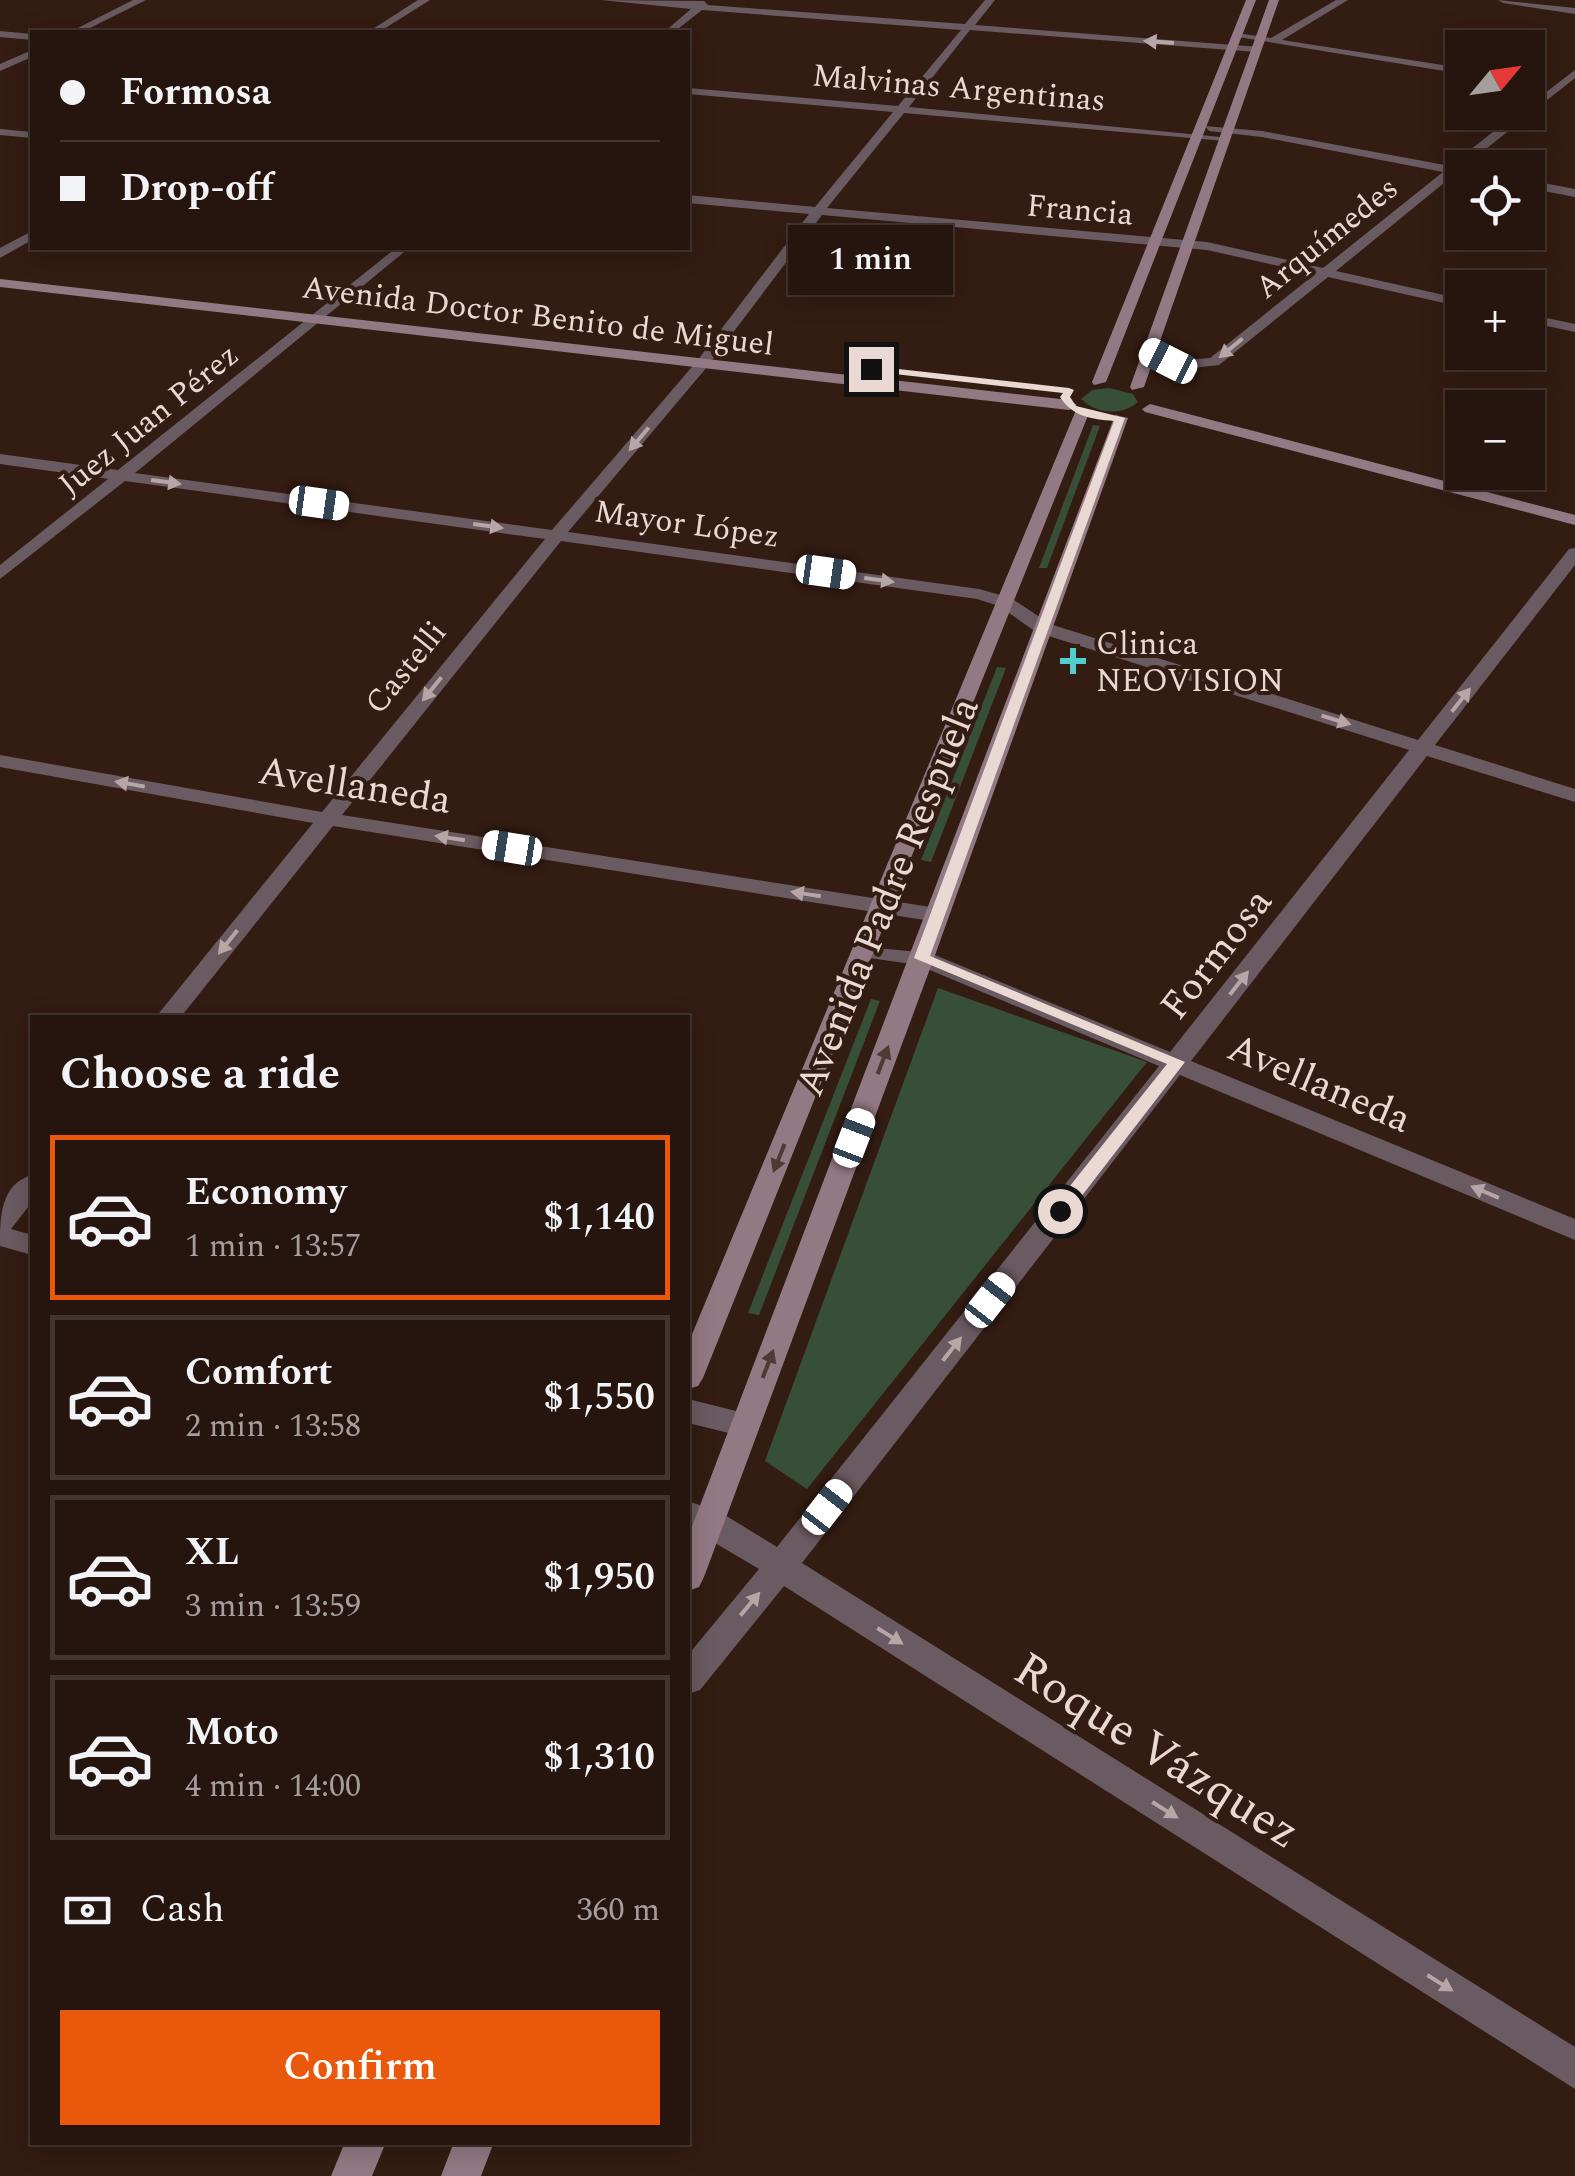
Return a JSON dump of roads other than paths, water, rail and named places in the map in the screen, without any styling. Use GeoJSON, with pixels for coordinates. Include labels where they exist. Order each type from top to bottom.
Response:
{"type":"FeatureCollection","features":[{"type":"Feature","properties":{"kind":"main road"},"geometry":{"type":"LineString","coordinates":[[1118,384],[1151,243],[1250,0]]}},
{"type":"Feature","properties":{"kind":"main road"},"geometry":{"type":"LineString","coordinates":[[1086,404],[1118,384],[1149,352],[1264,42],[1274,0]]}},
{"type":"Feature","properties":{"kind":"main road","name":"Avenida Doctor Benito de Miguel"},"geometry":{"type":"LineString","coordinates":[[0,270],[330,307],[1086,404]]}},
{"type":"Feature","properties":{"kind":"main road","name":"Avenida Doctor Benito de Miguel"},"geometry":{"type":"LineString","coordinates":[[0,284],[315,320],[707,358]]}},
{"type":"Feature","properties":{"kind":"main road"},"geometry":{"type":"LineString","coordinates":[[1118,384],[1152,398],[1150,409]]}},
{"type":"Feature","properties":{"kind":"main road"},"geometry":{"type":"LineString","coordinates":[[1086,404],[1150,409],[1575,520]]}},
{"type":"Feature","properties":{"kind":"main road","name":"Avenida Padre Respuela"},"geometry":{"type":"LineString","coordinates":[[690,1373],[1086,404]]}},
{"type":"Feature","properties":{"kind":"main road","name":"Avenida Padre Respuela"},"geometry":{"type":"LineString","coordinates":[[690,1565],[698,1517],[745,1425],[1043,628],[1086,404]]}},
{"type":"Feature","properties":{"kind":"main road"},"geometry":{"type":"LineString","coordinates":[[352,2176],[365,2145]]}},
{"type":"Feature","properties":{"kind":"main road"},"geometry":{"type":"LineString","coordinates":[[461,2176],[473,2145]]}},
{"type":"Feature","properties":{"kind":"street"},"geometry":{"type":"LineString","coordinates":[[78,30],[142,0]]}},
{"type":"Feature","properties":{"kind":"street"},"geometry":{"type":"LineString","coordinates":[[376,30],[426,0]]}},
{"type":"Feature","properties":{"kind":"street"},"geometry":{"type":"LineString","coordinates":[[606,0],[704,4],[968,27],[1264,42],[1445,69]]}},
{"type":"Feature","properties":{"kind":"street","name":"Castelli"},"geometry":{"type":"LineString","coordinates":[[169,1015],[557,535],[707,358],[818,212],[990,0]]}},
{"type":"Feature","properties":{"kind":"street"},"geometry":{"type":"LineString","coordinates":[[1264,42],[1342,0]]}},
{"type":"Feature","properties":{"kind":"street"},"geometry":{"type":"LineString","coordinates":[[1503,0],[1575,11]]}},
{"type":"Feature","properties":{"kind":"street"},"geometry":{"type":"LineString","coordinates":[[672,30],[704,4]]}},
{"type":"Feature","properties":{"kind":"street"},"geometry":{"type":"LineString","coordinates":[[0,34],[30,37]]}},
{"type":"Feature","properties":{"kind":"street"},"geometry":{"type":"LineString","coordinates":[[0,68],[30,53]]}},
{"type":"Feature","properties":{"kind":"street","name":"Arquímedes"},"geometry":{"type":"LineString","coordinates":[[1545,97],[1575,73]]}},
{"type":"Feature","properties":{"kind":"street"},"geometry":{"type":"LineString","coordinates":[[1545,86],[1575,91]]}},
{"type":"Feature","properties":{"kind":"street","name":"Malvinas Argentinas"},"geometry":{"type":"LineString","coordinates":[[690,91],[1198,131],[1445,169]]}},
{"type":"Feature","properties":{"kind":"street","name":"Arquímedes"},"geometry":{"type":"LineString","coordinates":[[1482,150],[1505,130]]}},
{"type":"Feature","properties":{"kind":"street"},"geometry":{"type":"LineString","coordinates":[[0,132],[30,136]]}},
{"type":"Feature","properties":{"kind":"street","name":"Arquímedes"},"geometry":{"type":"LineString","coordinates":[[1149,352],[1182,365],[1214,362],[1445,181]]}},
{"type":"Feature","properties":{"kind":"street"},"geometry":{"type":"LineString","coordinates":[[1545,187],[1575,193]]}},
{"type":"Feature","properties":{"kind":"street","name":"Francia"},"geometry":{"type":"LineString","coordinates":[[690,199],[1186,244],[1445,300]]}},
{"type":"Feature","properties":{"kind":"street"},"geometry":{"type":"LineString","coordinates":[[0,254],[30,236]]}},
{"type":"Feature","properties":{"kind":"street","name":"Juez Juan Pérez"},"geometry":{"type":"LineString","coordinates":[[0,574],[401,250]]}},
{"type":"Feature","properties":{"kind":"street"},"geometry":{"type":"LineString","coordinates":[[1545,322],[1575,328]]}},
{"type":"Feature","properties":{"kind":"street","name":"Mayor López"},"geometry":{"type":"LineString","coordinates":[[0,459],[980,594],[1004,602],[1043,628],[1575,796]]}},
{"type":"Feature","properties":{"kind":"street","name":"Formosa"},"geometry":{"type":"LineString","coordinates":[[690,1677],[1575,553]]}},
{"type":"Feature","properties":{"kind":"street","name":"Avellaneda"},"geometry":{"type":"LineString","coordinates":[[0,761],[328,819],[936,914]]}},
{"type":"Feature","properties":{"kind":"street","name":"Avellaneda"},"geometry":{"type":"LineString","coordinates":[[864,951],[922,958],[1575,1230]]}},
{"type":"Feature","properties":{"kind":"street"},"geometry":{"type":"LineString","coordinates":[[0,1224],[30,1186]]}},
{"type":"Feature","properties":{"kind":"street"},"geometry":{"type":"LineString","coordinates":[[0,1236],[30,1244]]}},
{"type":"Feature","properties":{"kind":"street"},"geometry":{"type":"LineString","coordinates":[[690,1411],[745,1425]]}},
{"type":"Feature","properties":{"kind":"street","name":"Roque Vázquez"},"geometry":{"type":"LineString","coordinates":[[698,1517],[1575,2068]]}},
{"type":"Feature","properties":{"kind":"place","name":"Clinica NEOVISION"},"geometry":{"type":"Point","coordinates":[1073,661]}}]}
